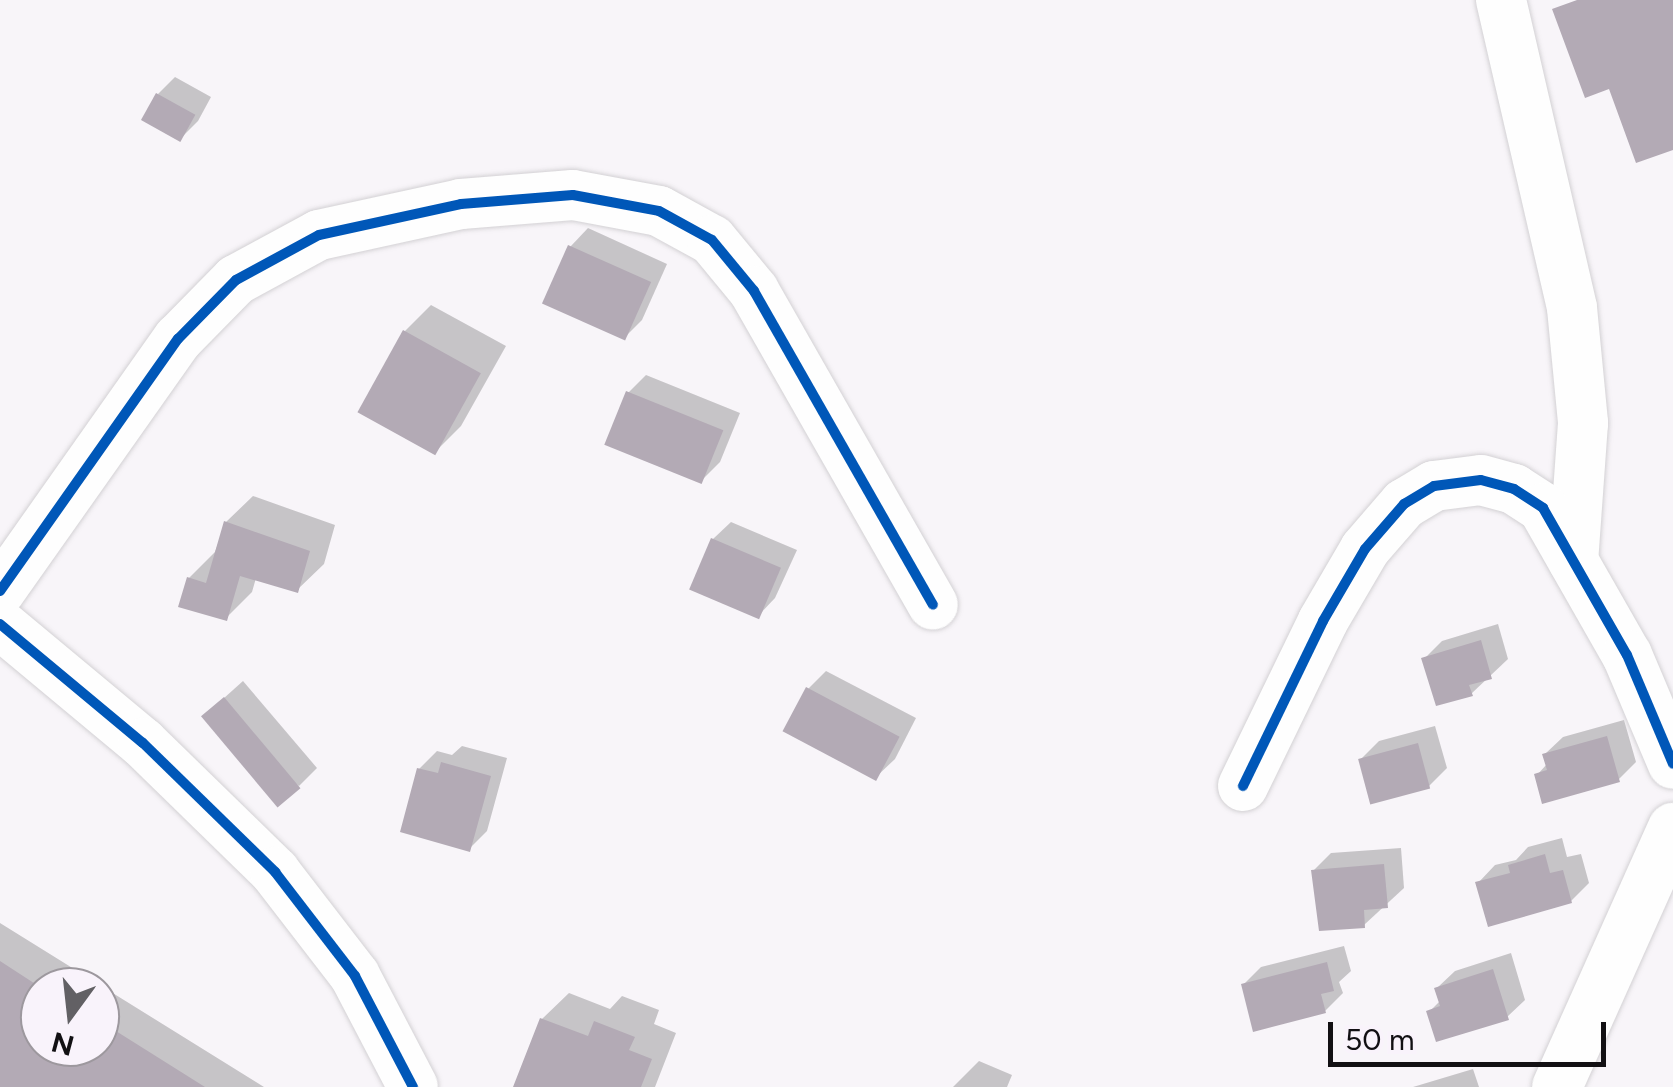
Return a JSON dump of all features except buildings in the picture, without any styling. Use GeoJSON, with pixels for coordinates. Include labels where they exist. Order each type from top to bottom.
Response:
{"type":"FeatureCollection","features":[{"type":"Feature","properties":{"kind":"street"},"geometry":{"type":"LineString","coordinates":[[1501,0],[1572,308],[1583,422],[1573,562]]}},
{"type":"Feature","properties":{"kind":"street"},"geometry":{"type":"LineString","coordinates":[[0,591],[178,340],[236,280],[318,235],[461,204],[572,195],[659,211],[712,240],[754,291],[933,605]]}},
{"type":"Feature","properties":{"kind":"street"},"geometry":{"type":"LineString","coordinates":[[1243,786],[1323,621],[1364,549],[1404,504],[1434,486],[1480,480],[1514,489],[1543,508],[1627,655],[1673,764]]}},
{"type":"Feature","properties":{"kind":"street"},"geometry":{"type":"LineString","coordinates":[[0,624],[143,742],[275,872],[355,976],[412,1087]]}},
{"type":"Feature","properties":{"kind":"street"},"geometry":{"type":"LineString","coordinates":[[1557,1087],[1673,828]]}},
{"type":"Feature","properties":{"kind":"cycle path"},"geometry":{"type":"LineString","coordinates":[[0,591],[178,339],[236,280],[319,235],[461,204],[573,195],[659,211],[712,240],[754,291],[933,605]]}},
{"type":"Feature","properties":{"kind":"cycle path"},"geometry":{"type":"LineString","coordinates":[[1243,786],[1323,621],[1365,549],[1404,504],[1434,486],[1481,480],[1514,489],[1543,508],[1627,655],[1673,764]]}},
{"type":"Feature","properties":{"kind":"cycle path"},"geometry":{"type":"LineString","coordinates":[[0,624],[143,743],[275,872],[355,976],[413,1087]]}}]}
